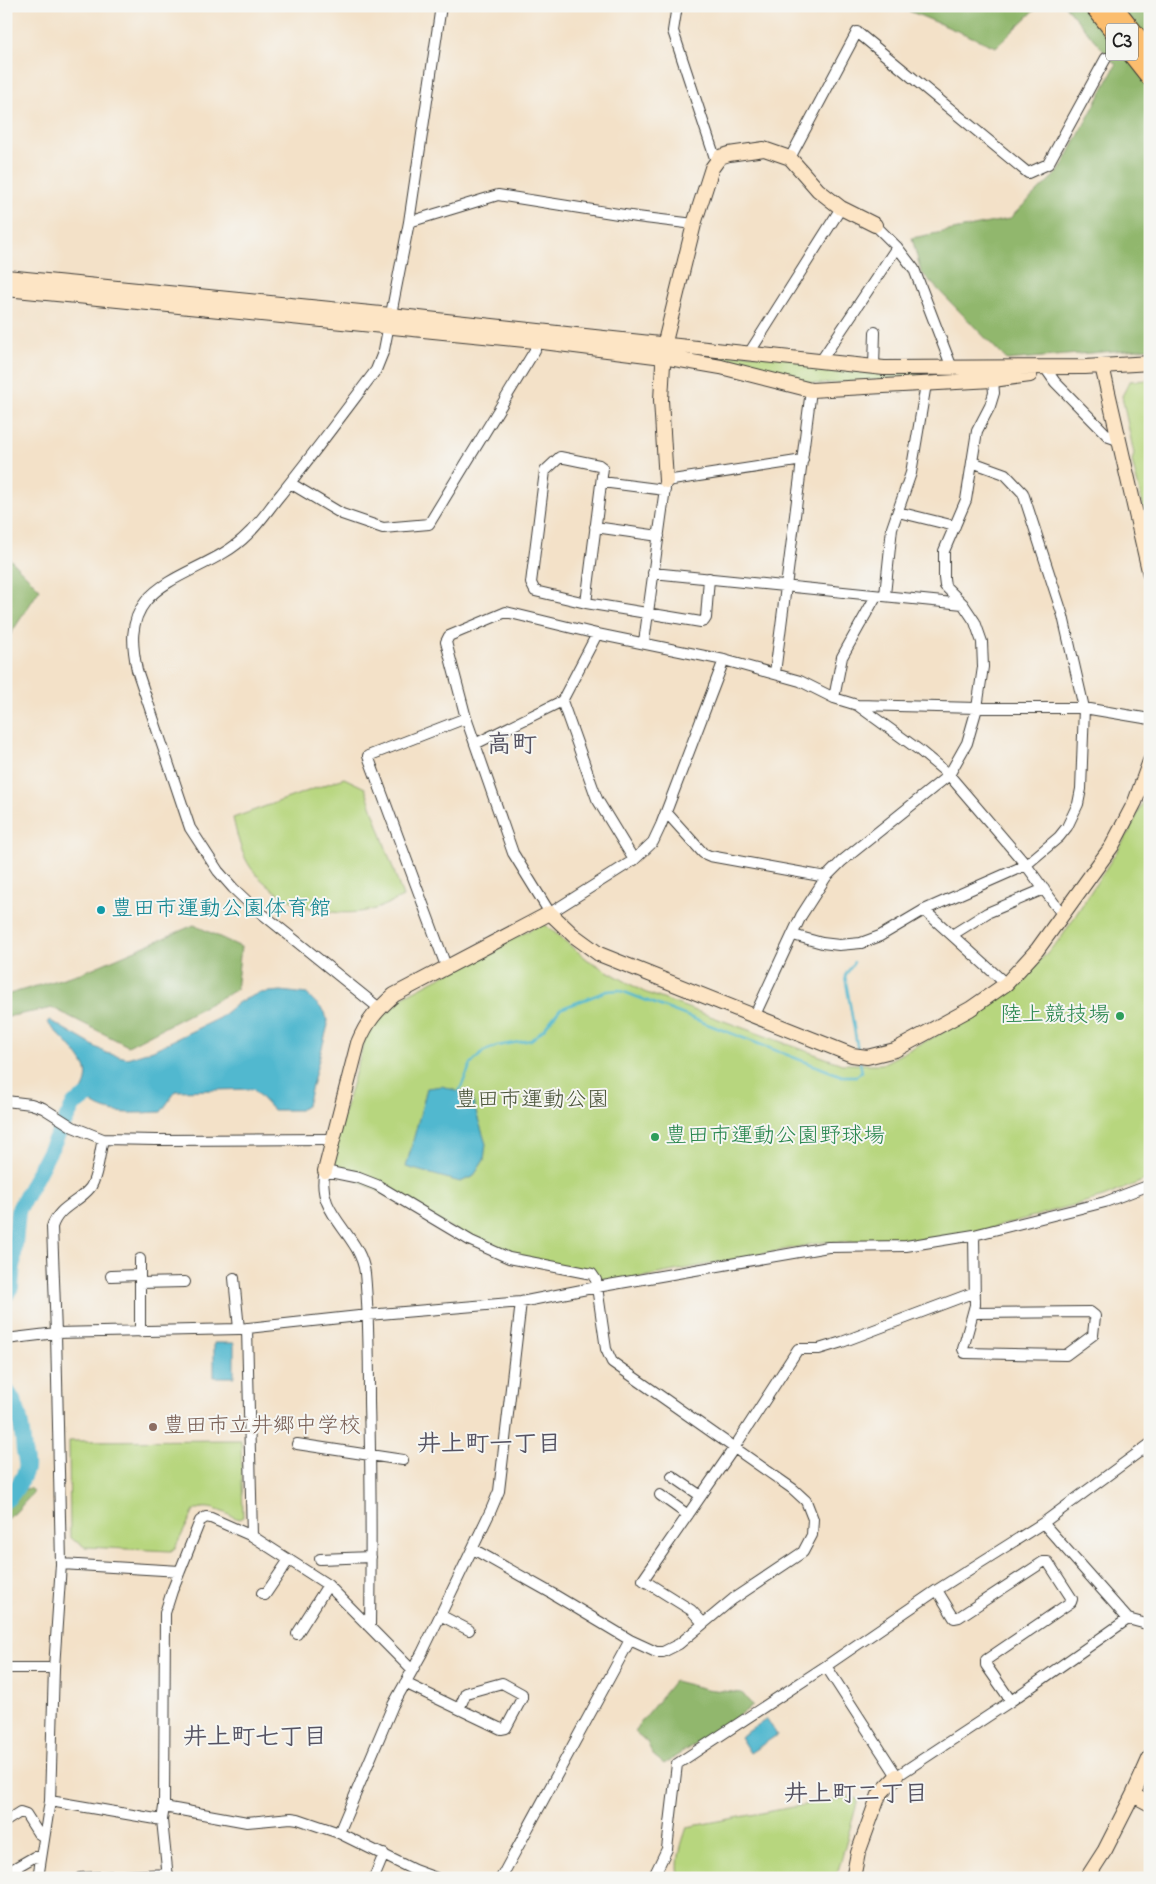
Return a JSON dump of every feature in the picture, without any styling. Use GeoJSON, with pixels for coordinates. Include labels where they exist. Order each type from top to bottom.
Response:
{"type":"FeatureCollection","features":[{"type":"Feature","properties":{"kind":"highway","name":"C3"},"geometry":{"type":"LineString","coordinates":[[1094,6],[1150,77]]}},
{"type":"Feature","properties":{"kind":"highway","name":"C3"},"geometry":{"type":"LineString","coordinates":[[1113,6],[1150,53]]}},
{"type":"Feature","properties":{"kind":"street"},"geometry":{"type":"LineString","coordinates":[[379,1008],[250,904],[218,870],[190,828],[136,670],[132,646],[134,620],[146,601],[168,583],[219,558],[247,536],[376,370],[384,350],[409,222],[441,6]]}},
{"type":"Feature","properties":{"kind":"street"},"geometry":{"type":"LineString","coordinates":[[677,6],[673,30],[716,161]]}},
{"type":"Feature","properties":{"kind":"street"},"geometry":{"type":"LineString","coordinates":[[790,158],[857,32],[1028,173],[1048,164],[1106,58]]}},
{"type":"Feature","properties":{"kind":"street"},"geometry":{"type":"LineString","coordinates":[[644,642],[665,485],[661,400],[664,351],[694,224],[712,168],[720,157],[764,149],[790,158],[818,190],[841,208],[875,225],[897,247],[914,269],[952,368]]}},
{"type":"Feature","properties":{"kind":"street"},"geometry":{"type":"LineString","coordinates":[[409,222],[498,195],[637,218],[694,224]]}},
{"type":"Feature","properties":{"kind":"street"},"geometry":{"type":"LineString","coordinates":[[748,355],[841,208]]}},
{"type":"Feature","properties":{"kind":"street"},"geometry":{"type":"LineString","coordinates":[[820,362],[897,247]]}},
{"type":"Feature","properties":{"kind":"street"},"geometry":{"type":"LineString","coordinates":[[6,277],[664,351],[811,390],[993,380],[1102,366],[1150,363]]}},
{"type":"Feature","properties":{"kind":"street"},"geometry":{"type":"LineString","coordinates":[[6,289],[390,321],[536,341],[664,351],[748,355],[874,367],[1085,368]]}},
{"type":"Feature","properties":{"kind":"street"},"geometry":{"type":"LineString","coordinates":[[874,367],[875,332]]}},
{"type":"Feature","properties":{"kind":"street"},"geometry":{"type":"LineString","coordinates":[[290,483],[342,514],[383,528],[429,524],[535,350],[536,341]]}},
{"type":"Feature","properties":{"kind":"street"},"geometry":{"type":"LineString","coordinates":[[1102,366],[1150,575]]}},
{"type":"Feature","properties":{"kind":"street"},"geometry":{"type":"LineString","coordinates":[[1048,372],[1055,382],[1109,436],[1118,440]]}},
{"type":"Feature","properties":{"kind":"street"},"geometry":{"type":"LineString","coordinates":[[754,1017],[801,916],[826,877],[842,861],[949,775],[967,743],[977,708],[983,667],[982,642],[975,622],[963,604],[947,589],[944,583],[945,547],[966,500],[977,431],[990,406],[994,393],[993,380]]}},
{"type":"Feature","properties":{"kind":"street"},"geometry":{"type":"LineString","coordinates":[[834,698],[842,657],[881,595],[892,528],[912,473],[926,384]]}},
{"type":"Feature","properties":{"kind":"street"},"geometry":{"type":"LineString","coordinates":[[775,673],[811,390]]}},
{"type":"Feature","properties":{"kind":"street"},"geometry":{"type":"LineString","coordinates":[[586,603],[603,468],[599,465],[560,457],[546,471],[531,583],[537,592],[586,603],[647,614],[704,621],[706,618],[709,578]]}},
{"type":"Feature","properties":{"kind":"street"},"geometry":{"type":"LineString","coordinates":[[602,482],[665,485],[803,460]]}},
{"type":"Feature","properties":{"kind":"street"},"geometry":{"type":"LineString","coordinates":[[792,935],[830,945],[861,943],[880,936],[924,910],[1026,865],[1059,837],[1067,827],[1078,804],[1081,789],[1084,708],[1063,616],[1026,500],[1020,488],[1005,474],[972,462]]}},
{"type":"Feature","properties":{"kind":"street"},"geometry":{"type":"LineString","coordinates":[[898,512],[955,526]]}},
{"type":"Feature","properties":{"kind":"street"},"geometry":{"type":"LineString","coordinates":[[595,527],[659,536]]}},
{"type":"Feature","properties":{"kind":"street"},"geometry":{"type":"LineString","coordinates":[[653,573],[963,604]]}},
{"type":"Feature","properties":{"kind":"street"},"geometry":{"type":"LineString","coordinates":[[1150,719],[1084,708],[857,705],[834,698],[800,681],[775,673],[506,612],[448,636],[446,642],[474,744],[513,853],[550,913],[572,935],[599,954],[852,1055],[868,1057],[895,1050],[970,1008],[1006,984],[1037,950],[1112,846],[1135,802],[1150,761]]}},
{"type":"Feature","properties":{"kind":"street"},"geometry":{"type":"LineString","coordinates":[[474,744],[562,701],[597,634]]}},
{"type":"Feature","properties":{"kind":"street"},"geometry":{"type":"LineString","coordinates":[[370,1626],[368,1315],[362,1261],[352,1241],[329,1210],[322,1188],[358,1043],[366,1025],[379,1008],[394,995],[550,913],[634,860],[653,842],[724,660]]}},
{"type":"Feature","properties":{"kind":"street"},"geometry":{"type":"LineString","coordinates":[[562,701],[597,799],[634,860]]}},
{"type":"Feature","properties":{"kind":"street"},"geometry":{"type":"LineString","coordinates":[[857,705],[919,750],[949,775],[1026,865],[1062,914]]}},
{"type":"Feature","properties":{"kind":"street"},"geometry":{"type":"LineString","coordinates":[[446,966],[368,756],[466,718]]}},
{"type":"Feature","properties":{"kind":"street"},"geometry":{"type":"LineString","coordinates":[[666,812],[703,853],[710,856],[826,877]]}},
{"type":"Feature","properties":{"kind":"street"},"geometry":{"type":"LineString","coordinates":[[952,935],[987,913],[1044,889]]}},
{"type":"Feature","properties":{"kind":"street"},"geometry":{"type":"LineString","coordinates":[[924,910],[1006,984]]}},
{"type":"Feature","properties":{"kind":"street"},"geometry":{"type":"LineString","coordinates":[[6,1101],[31,1104],[52,1113],[73,1126],[103,1138],[137,1140],[333,1139]]}},
{"type":"Feature","properties":{"kind":"street"},"geometry":{"type":"LineString","coordinates":[[38,1878],[50,1801],[54,1668],[60,1564],[52,1227],[62,1210],[90,1188],[103,1138]]}},
{"type":"Feature","properties":{"kind":"street"},"geometry":{"type":"LineString","coordinates":[[325,1171],[360,1178],[377,1185],[471,1241],[509,1258],[592,1274],[597,1287],[606,1349],[612,1362],[800,1496],[810,1507],[813,1519],[813,1530],[803,1552],[733,1599],[679,1644],[663,1652],[656,1652],[630,1640],[473,1549]]}},
{"type":"Feature","properties":{"kind":"street"},"geometry":{"type":"LineString","coordinates":[[6,1339],[24,1335],[56,1333],[243,1329],[368,1315],[521,1302],[828,1246],[906,1246],[974,1235],[1105,1202],[1150,1185]]}},
{"type":"Feature","properties":{"kind":"street"},"geometry":{"type":"LineString","coordinates":[[974,1235],[974,1313],[963,1349],[965,1353],[1066,1355],[1093,1335],[1095,1316],[1090,1312],[974,1313]]}},
{"type":"Feature","properties":{"kind":"street"},"geometry":{"type":"LineString","coordinates":[[140,1258],[140,1332]]}},
{"type":"Feature","properties":{"kind":"street"},"geometry":{"type":"LineString","coordinates":[[111,1276],[185,1282]]}},
{"type":"Feature","properties":{"kind":"street"},"geometry":{"type":"LineString","coordinates":[[234,1278],[243,1329],[252,1536]]}},
{"type":"Feature","properties":{"kind":"street"},"geometry":{"type":"LineString","coordinates":[[703,1623],[691,1610],[643,1580],[734,1448],[798,1349],[819,1349],[842,1342],[975,1292]]}},
{"type":"Feature","properties":{"kind":"street"},"geometry":{"type":"LineString","coordinates":[[339,1833],[393,1705],[422,1653],[499,1491],[521,1302]]}},
{"type":"Feature","properties":{"kind":"street"},"geometry":{"type":"LineString","coordinates":[[297,1444],[403,1460]]}},
{"type":"Feature","properties":{"kind":"street"},"geometry":{"type":"LineString","coordinates":[[653,1878],[667,1849],[676,1764],[826,1666],[937,1590],[1043,1523],[1150,1444]]}},
{"type":"Feature","properties":{"kind":"street"},"geometry":{"type":"LineString","coordinates":[[672,1476],[701,1496]]}},
{"type":"Feature","properties":{"kind":"street"},"geometry":{"type":"LineString","coordinates":[[660,1495],[688,1515]]}},
{"type":"Feature","properties":{"kind":"street"},"geometry":{"type":"LineString","coordinates":[[80,1878],[168,1876],[162,1820],[164,1807],[165,1613],[168,1600],[200,1520],[206,1517],[211,1518],[252,1536],[328,1585],[412,1670]]}},
{"type":"Feature","properties":{"kind":"street"},"geometry":{"type":"LineString","coordinates":[[1043,1523],[1128,1619],[1150,1625]]}},
{"type":"Feature","properties":{"kind":"street"},"geometry":{"type":"LineString","coordinates":[[320,1559],[371,1557]]}},
{"type":"Feature","properties":{"kind":"street"},"geometry":{"type":"LineString","coordinates":[[262,1593],[265,1595],[288,1560]]}},
{"type":"Feature","properties":{"kind":"street"},"geometry":{"type":"LineString","coordinates":[[937,1590],[954,1618],[959,1617],[1043,1562],[1048,1562],[1072,1599],[1071,1602],[986,1660],[986,1666],[1010,1702]]}},
{"type":"Feature","properties":{"kind":"street"},"geometry":{"type":"LineString","coordinates":[[60,1564],[180,1571]]}},
{"type":"Feature","properties":{"kind":"street"},"geometry":{"type":"LineString","coordinates":[[297,1634],[328,1585]]}},
{"type":"Feature","properties":{"kind":"street"},"geometry":{"type":"LineString","coordinates":[[440,1615],[469,1630]]}},
{"type":"Feature","properties":{"kind":"street"},"geometry":{"type":"LineString","coordinates":[[853,1878],[858,1853],[879,1795],[897,1776],[1010,1702],[1128,1619]]}},
{"type":"Feature","properties":{"kind":"street"},"geometry":{"type":"LineString","coordinates":[[501,1878],[630,1640]]}},
{"type":"Feature","properties":{"kind":"street"},"geometry":{"type":"LineString","coordinates":[[826,1666],[897,1776]]}},
{"type":"Feature","properties":{"kind":"street"},"geometry":{"type":"LineString","coordinates":[[6,1668],[54,1668]]}},
{"type":"Feature","properties":{"kind":"street"},"geometry":{"type":"LineString","coordinates":[[405,1683],[459,1709],[501,1729],[506,1728],[522,1698],[522,1694],[502,1683],[466,1693],[459,1709]]}},
{"type":"Feature","properties":{"kind":"street"},"geometry":{"type":"LineString","coordinates":[[1087,1878],[1105,1850],[1150,1757]]}},
{"type":"Feature","properties":{"kind":"street"},"geometry":{"type":"LineString","coordinates":[[1133,1795],[1150,1804]]}},
{"type":"Feature","properties":{"kind":"street"},"geometry":{"type":"LineString","coordinates":[[50,1801],[162,1820]]}},
{"type":"Feature","properties":{"kind":"street"},"geometry":{"type":"LineString","coordinates":[[164,1807],[247,1822],[291,1818],[339,1833],[414,1870],[436,1878]]}},
{"type":"Feature","properties":{"kind":"street"},"geometry":{"type":"LineString","coordinates":[[6,1820],[20,1812],[26,1814],[38,1833],[44,1836]]}},
{"type":"Feature","properties":{"kind":"street"},"geometry":{"type":"LineString","coordinates":[[374,1878],[384,1854]]}},
{"type":"Feature","properties":{"kind":"street"},"geometry":{"type":"LineString","coordinates":[[6,1873],[34,1857],[41,1858]]}},
{"type":"Feature","properties":{"kind":"green space"},"geometry":{"type":"Polygon","coordinates":[[[897,6],[1039,6],[996,47],[897,6]]]}},
{"type":"Feature","properties":{"kind":"green space"},"geometry":{"type":"Polygon","coordinates":[[[1065,6],[1150,6],[1150,348],[1007,360],[921,272],[912,238],[1009,219],[1060,170],[1116,65],[1065,6]]]}},
{"type":"Feature","properties":{"kind":"green space"},"geometry":{"type":"Polygon","coordinates":[[[683,350],[1030,371],[819,384],[789,380],[683,354],[683,350]]]}},
{"type":"Feature","properties":{"kind":"green space"},"geometry":{"type":"Polygon","coordinates":[[[1150,380],[1150,534],[1132,461],[1134,454],[1122,396],[1130,381],[1150,380]]]}},
{"type":"Feature","properties":{"kind":"green space"},"geometry":{"type":"Polygon","coordinates":[[[6,555],[40,589],[6,641],[6,555]]]}},
{"type":"Feature","properties":{"kind":"green space"},"geometry":{"type":"Polygon","coordinates":[[[344,778],[365,788],[403,897],[381,907],[351,913],[318,910],[303,906],[275,891],[262,880],[248,863],[240,844],[233,818],[344,778]]]}},
{"type":"Feature","properties":{"kind":"green space","name":"豊田市運動公園"},"geometry":{"type":"Polygon","coordinates":[[[1150,786],[1150,1178],[1103,1197],[970,1234],[896,1242],[824,1242],[602,1285],[597,1274],[502,1254],[329,1166],[366,1035],[393,1002],[543,923],[588,960],[644,992],[842,1064],[882,1064],[947,1030],[1012,990],[1061,938],[1128,834],[1150,786]]]}},
{"type":"Feature","properties":{"kind":"green space"},"geometry":{"type":"Polygon","coordinates":[[[194,925],[241,947],[236,990],[128,1046],[53,1008],[6,1017],[6,995],[84,972],[194,925]]]}},
{"type":"Feature","properties":{"kind":"green space"},"geometry":{"type":"Polygon","coordinates":[[[241,1440],[243,1517],[239,1519],[211,1508],[194,1511],[175,1548],[171,1551],[85,1547],[70,1538],[69,1441],[241,1440]]]}},
{"type":"Feature","properties":{"kind":"green space"},"geometry":{"type":"Polygon","coordinates":[[[29,1488],[34,1492],[15,1513],[6,1519],[6,1503],[21,1491],[29,1488]]]}},
{"type":"Feature","properties":{"kind":"green space"},"geometry":{"type":"Polygon","coordinates":[[[674,1681],[706,1689],[742,1693],[753,1706],[664,1764],[653,1755],[647,1742],[634,1731],[674,1681]]]}},
{"type":"Feature","properties":{"kind":"green space"},"geometry":{"type":"Polygon","coordinates":[[[852,1796],[858,1800],[836,1878],[679,1878],[679,1858],[687,1827],[852,1796]]]}},
{"type":"Feature","properties":{"kind":"water"},"geometry":{"type":"Polygon","coordinates":[[[281,991],[307,994],[325,1012],[328,1025],[307,1105],[300,1110],[273,1110],[253,1089],[176,1091],[161,1112],[128,1113],[107,1110],[89,1100],[81,1092],[85,1085],[87,1073],[84,1065],[69,1045],[47,1023],[49,1020],[106,1053],[127,1058],[153,1050],[219,1018],[239,1002],[259,993],[281,991]]]}},
{"type":"Feature","properties":{"kind":"water"},"geometry":{"type":"Polygon","coordinates":[[[442,1086],[471,1096],[486,1144],[484,1160],[473,1177],[460,1182],[406,1167],[427,1088],[442,1086]]]}},
{"type":"Feature","properties":{"kind":"water"},"geometry":{"type":"Polygon","coordinates":[[[214,1343],[234,1343],[234,1377],[214,1377],[214,1343]]]}},
{"type":"Feature","properties":{"kind":"water"},"geometry":{"type":"Polygon","coordinates":[[[767,1719],[777,1735],[750,1753],[740,1737],[767,1719]]]}},
{"type":"Feature","properties":{"kind":"waterway"},"geometry":{"type":"LineString","coordinates":[[854,962],[845,976],[858,1051]]}},
{"type":"Feature","properties":{"kind":"waterway"},"geometry":{"type":"LineString","coordinates":[[459,1092],[471,1064],[484,1051],[497,1046],[531,1040],[544,1029],[560,1009],[607,991],[619,990],[842,1076],[856,1076],[862,1072],[860,1062]]}},
{"type":"Feature","properties":{"kind":"waterway"},"geometry":{"type":"LineString","coordinates":[[6,1295],[11,1287],[18,1211],[74,1104],[103,1087]]}},
{"type":"Feature","properties":{"kind":"waterway"},"geometry":{"type":"LineString","coordinates":[[6,1390],[18,1412],[26,1464],[21,1480],[6,1500]]}},
{"type":"Feature","properties":{"kind":"place","name":"豊田市運動公園体育館"},"geometry":{"type":"Point","coordinates":[101,910]}},
{"type":"Feature","properties":{"kind":"place","name":"陸上競技場"},"geometry":{"type":"Point","coordinates":[1120,1016]}},
{"type":"Feature","properties":{"kind":"place","name":"豊田市運動公園野球場"},"geometry":{"type":"Point","coordinates":[655,1137]}},
{"type":"Feature","properties":{"kind":"place","name":"豊田市立井郷中学校"},"geometry":{"type":"Point","coordinates":[153,1427]}},
{"type":"Feature","properties":{"kind":"district","name":"高町"},"geometry":{"type":"Point","coordinates":[512,746]}},
{"type":"Feature","properties":{"kind":"district","name":"井上町一丁目"},"geometry":{"type":"Point","coordinates":[489,1445]}},
{"type":"Feature","properties":{"kind":"district","name":"井上町七丁目"},"geometry":{"type":"Point","coordinates":[255,1738]}},
{"type":"Feature","properties":{"kind":"district","name":"井上町二丁目"},"geometry":{"type":"Point","coordinates":[856,1795]}}]}
